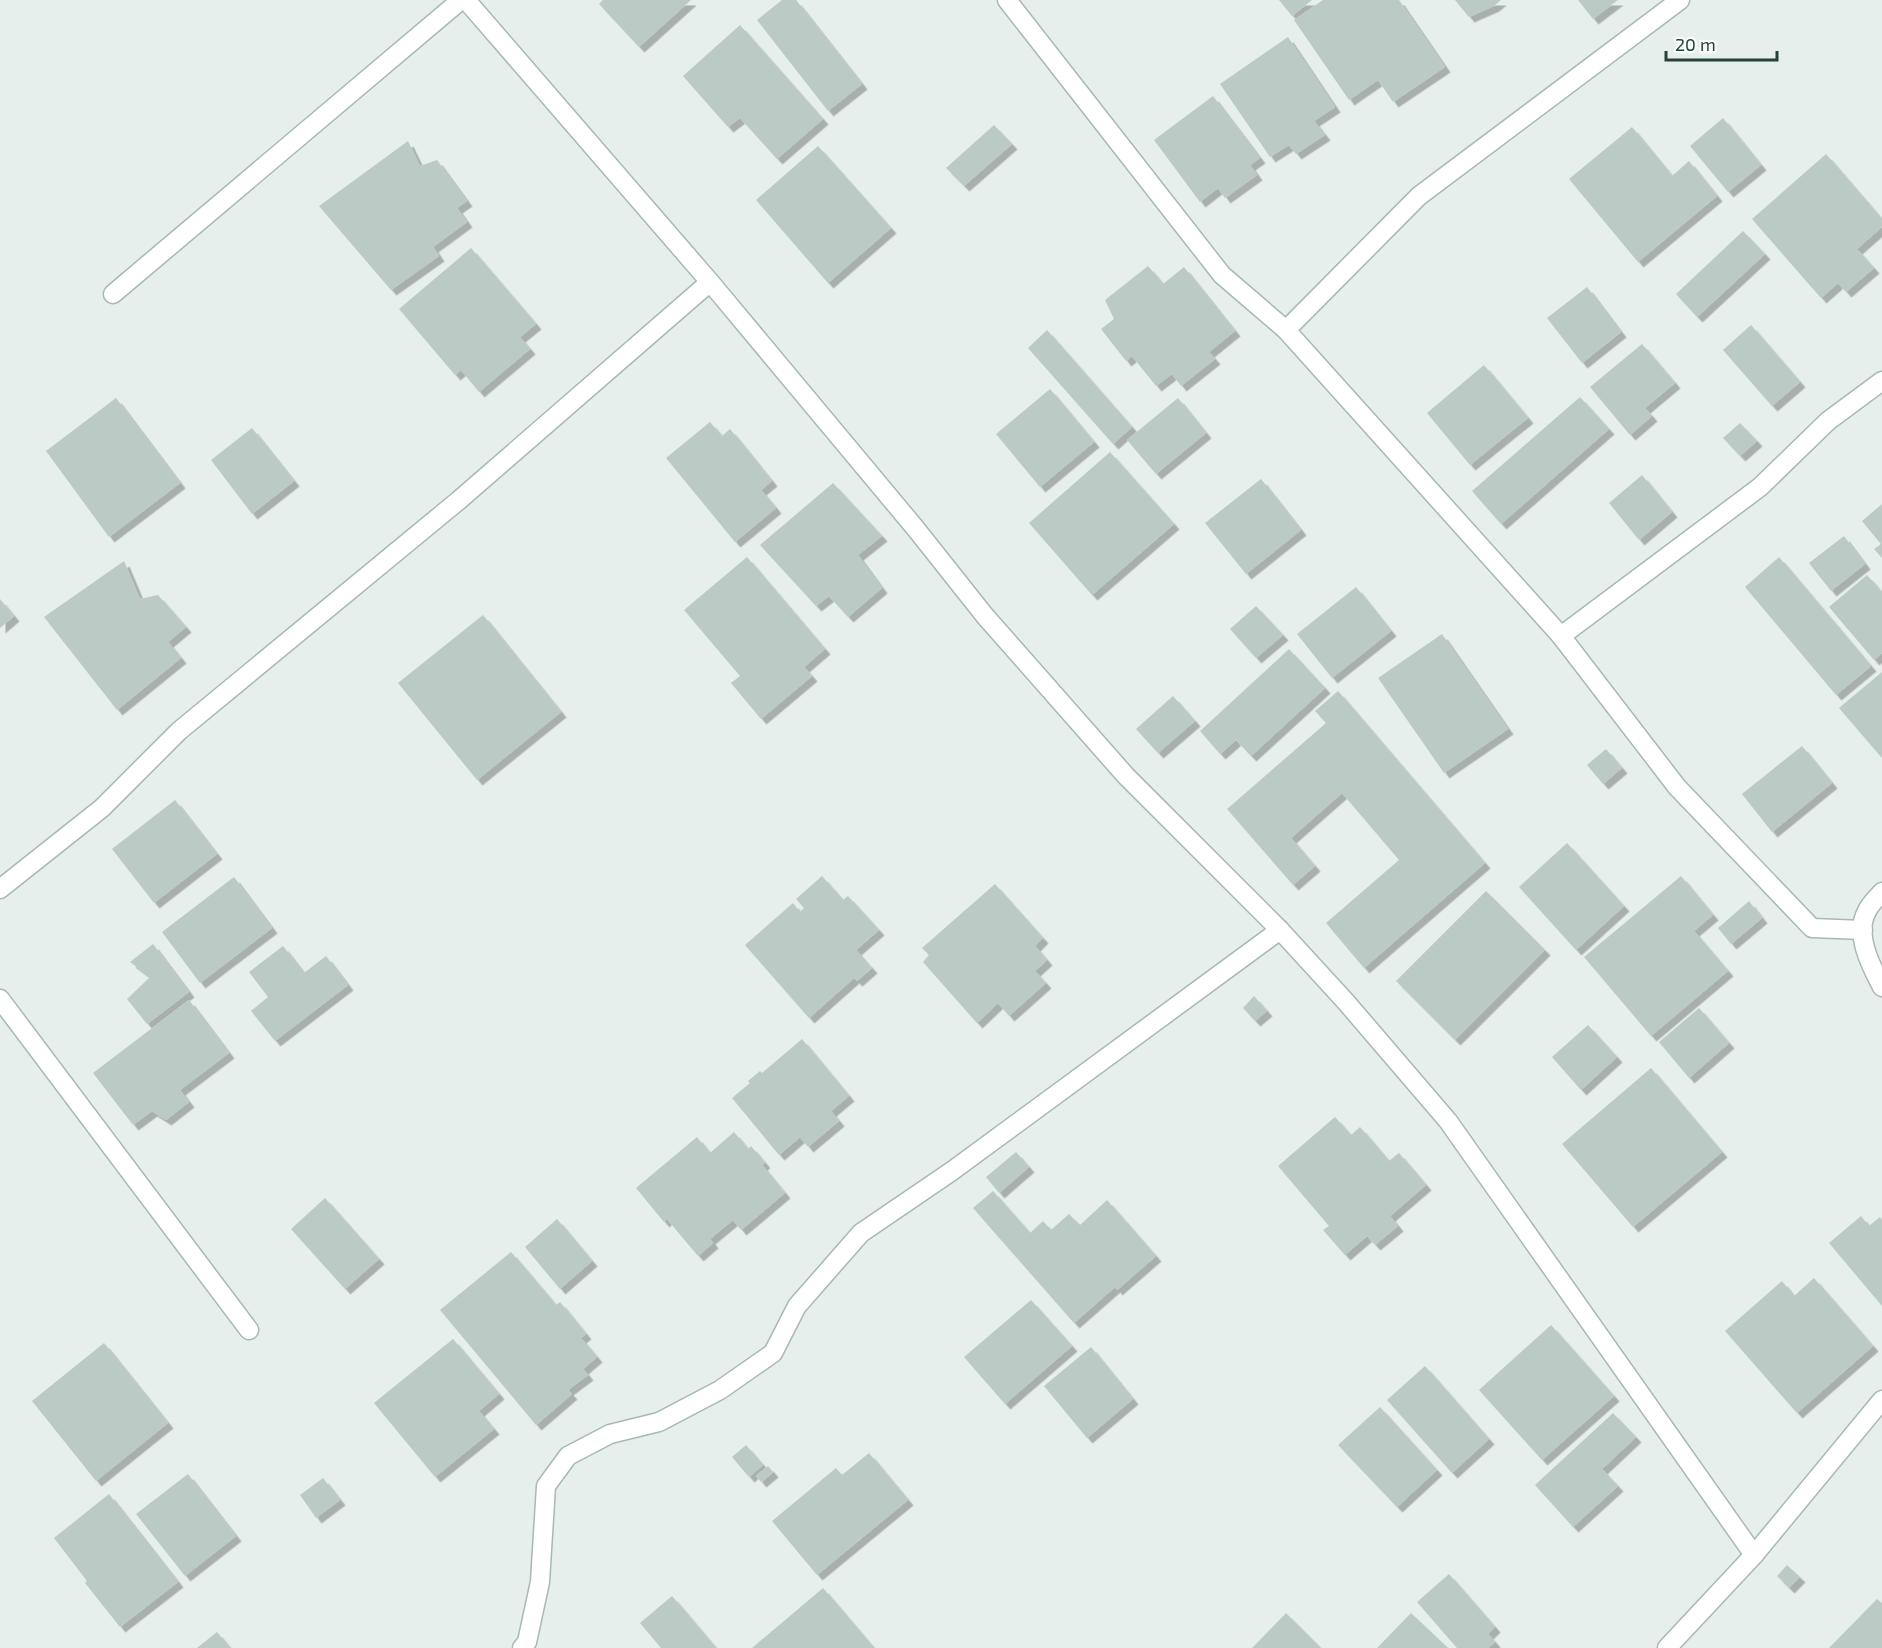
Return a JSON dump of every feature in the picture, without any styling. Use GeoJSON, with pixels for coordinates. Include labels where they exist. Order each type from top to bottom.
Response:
{"type":"FeatureCollection","features":[{"type":"Feature","properties":{"kind":"street"},"geometry":{"type":"LineString","coordinates":[[113,294],[461,0]]}},
{"type":"Feature","properties":{"kind":"street"},"geometry":{"type":"LineString","coordinates":[[466,0],[710,282],[916,529],[985,616],[1118,767],[1280,930],[1346,1002],[1448,1121],[1754,1555]]}},
{"type":"Feature","properties":{"kind":"street"},"geometry":{"type":"LineString","coordinates":[[1007,0],[1222,275],[1286,330],[1561,636],[1677,788],[1812,928],[1863,930]]}},
{"type":"Feature","properties":{"kind":"street"},"geometry":{"type":"LineString","coordinates":[[1286,330],[1419,196],[1680,0]]}},
{"type":"Feature","properties":{"kind":"street"},"geometry":{"type":"LineString","coordinates":[[0,889],[102,808],[179,731],[458,501],[710,282]]}},
{"type":"Feature","properties":{"kind":"street"},"geometry":{"type":"LineString","coordinates":[[1561,636],[1760,487],[1828,421],[1882,381]]}},
{"type":"Feature","properties":{"kind":"street"},"geometry":{"type":"LineString","coordinates":[[1882,892],[1866,911],[1863,930],[1865,954],[1882,987]]}},
{"type":"Feature","properties":{"kind":"street"},"geometry":{"type":"LineString","coordinates":[[522,1648],[526,1642],[540,1582],[546,1486],[568,1456],[610,1434],[659,1422],[720,1390],[773,1353],[797,1306],[861,1233],[952,1171],[1280,930]]}},
{"type":"Feature","properties":{"kind":"street"},"geometry":{"type":"LineString","coordinates":[[0,999],[249,1330]]}},
{"type":"Feature","properties":{"kind":"street"},"geometry":{"type":"LineString","coordinates":[[1667,1648],[1754,1555],[1882,1400]]}},
{"type":"Feature","properties":{"kind":"building"},"geometry":{"type":"Polygon","coordinates":[[[603,0],[691,0],[639,47],[599,4],[603,0]]]}},
{"type":"Feature","properties":{"kind":"building"},"geometry":{"type":"Polygon","coordinates":[[[782,0],[796,0],[862,84],[828,111],[757,20],[782,0]]]}},
{"type":"Feature","properties":{"kind":"building"},"geometry":{"type":"Polygon","coordinates":[[[1279,0],[1312,0],[1292,16],[1279,0]]]}},
{"type":"Feature","properties":{"kind":"building"},"geometry":{"type":"Polygon","coordinates":[[[1323,0],[1399,0],[1445,67],[1393,102],[1378,80],[1349,100],[1294,20],[1323,0]]]}},
{"type":"Feature","properties":{"kind":"building"},"geometry":{"type":"Polygon","coordinates":[[[1455,0],[1501,0],[1494,6],[1469,17],[1455,0]]]}},
{"type":"Feature","properties":{"kind":"building"},"geometry":{"type":"Polygon","coordinates":[[[1578,0],[1618,0],[1593,19],[1578,0]]]}},
{"type":"Feature","properties":{"kind":"building"},"geometry":{"type":"Polygon","coordinates":[[[740,25],[823,119],[777,159],[740,118],[728,127],[683,76],[740,25]]]}},
{"type":"Feature","properties":{"kind":"building"},"geometry":{"type":"Polygon","coordinates":[[[1288,37],[1335,107],[1314,121],[1325,135],[1296,154],[1289,145],[1270,157],[1220,84],[1288,37]]]}},
{"type":"Feature","properties":{"kind":"building"},"geometry":{"type":"Polygon","coordinates":[[[1213,96],[1260,158],[1250,165],[1257,175],[1225,198],[1218,188],[1200,202],[1154,140],[1213,96]]]}},
{"type":"Feature","properties":{"kind":"building"},"geometry":{"type":"Polygon","coordinates":[[[1723,118],[1761,165],[1728,192],[1690,146],[1723,118]]]}},
{"type":"Feature","properties":{"kind":"building"},"geometry":{"type":"Polygon","coordinates":[[[994,125],[1012,144],[964,186],[946,168],[994,125]]]}},
{"type":"Feature","properties":{"kind":"building"},"geometry":{"type":"Polygon","coordinates":[[[1632,127],[1672,176],[1689,161],[1717,196],[1638,262],[1569,179],[1632,127]]]}},
{"type":"Feature","properties":{"kind":"building"},"geometry":{"type":"Polygon","coordinates":[[[408,141],[420,166],[437,160],[467,201],[457,208],[467,222],[433,247],[439,256],[391,290],[319,206],[408,141]]]}},
{"type":"Feature","properties":{"kind":"building"},"geometry":{"type":"Polygon","coordinates":[[[818,146],[891,228],[828,283],[756,200],[818,146]]]}},
{"type":"Feature","properties":{"kind":"building"},"geometry":{"type":"Polygon","coordinates":[[[1826,154],[1882,219],[1882,227],[1857,249],[1874,268],[1846,292],[1838,283],[1821,298],[1752,219],[1826,154]]]}},
{"type":"Feature","properties":{"kind":"building"},"geometry":{"type":"Polygon","coordinates":[[[1743,231],[1765,254],[1697,317],[1676,294],[1743,231]]]}},
{"type":"Feature","properties":{"kind":"building"},"geometry":{"type":"Polygon","coordinates":[[[471,248],[536,324],[520,337],[530,349],[479,392],[461,370],[455,375],[399,309],[471,248]]]}},
{"type":"Feature","properties":{"kind":"building"},"geometry":{"type":"Polygon","coordinates":[[[1148,266],[1163,284],[1184,267],[1235,331],[1209,352],[1215,359],[1181,386],[1172,374],[1156,386],[1132,356],[1126,361],[1101,329],[1114,319],[1105,300],[1148,266]]]}},
{"type":"Feature","properties":{"kind":"building"},"geometry":{"type":"Polygon","coordinates":[[[1587,287],[1621,332],[1582,363],[1547,318],[1587,287]]]}},
{"type":"Feature","properties":{"kind":"building"},"geometry":{"type":"Polygon","coordinates":[[[1751,325],[1800,382],[1772,406],[1723,350],[1751,325]]]}},
{"type":"Feature","properties":{"kind":"building"},"geometry":{"type":"Polygon","coordinates":[[[1047,330],[1132,427],[1113,444],[1028,348],[1047,330]]]}},
{"type":"Feature","properties":{"kind":"building"},"geometry":{"type":"Polygon","coordinates":[[[1642,344],[1675,383],[1645,408],[1652,416],[1630,435],[1590,387],[1642,344]]]}},
{"type":"Feature","properties":{"kind":"building"},"geometry":{"type":"Polygon","coordinates":[[[1484,365],[1528,418],[1470,465],[1427,413],[1484,365]]]}},
{"type":"Feature","properties":{"kind":"building"},"geometry":{"type":"Polygon","coordinates":[[[1050,389],[1094,442],[1040,487],[996,434],[1050,389]]]}},
{"type":"Feature","properties":{"kind":"building"},"geometry":{"type":"Polygon","coordinates":[[[1580,397],[1609,429],[1501,524],[1472,491],[1580,397]]]}},
{"type":"Feature","properties":{"kind":"building"},"geometry":{"type":"Polygon","coordinates":[[[116,398],[180,483],[109,537],[46,451],[116,398]]]}},
{"type":"Feature","properties":{"kind":"building"},"geometry":{"type":"Polygon","coordinates":[[[1178,398],[1206,433],[1156,474],[1127,440],[1178,398]]]}},
{"type":"Feature","properties":{"kind":"building"},"geometry":{"type":"Polygon","coordinates":[[[710,422],[722,436],[730,429],[772,481],[761,490],[776,508],[735,542],[666,458],[710,422]]]}},
{"type":"Feature","properties":{"kind":"building"},"geometry":{"type":"Polygon","coordinates":[[[1740,423],[1757,441],[1740,456],[1723,438],[1740,423]]]}},
{"type":"Feature","properties":{"kind":"building"},"geometry":{"type":"Polygon","coordinates":[[[252,428],[294,481],[252,514],[211,460],[252,428]]]}},
{"type":"Feature","properties":{"kind":"building"},"geometry":{"type":"Polygon","coordinates":[[[1110,452],[1174,524],[1092,595],[1029,523],[1110,452]]]}},
{"type":"Feature","properties":{"kind":"building"},"geometry":{"type":"Polygon","coordinates":[[[1642,475],[1672,512],[1639,540],[1609,503],[1642,475]]]}},
{"type":"Feature","properties":{"kind":"building"},"geometry":{"type":"Polygon","coordinates":[[[1261,479],[1301,530],[1246,574],[1205,523],[1261,479]]]}},
{"type":"Feature","properties":{"kind":"building"},"geometry":{"type":"Polygon","coordinates":[[[833,483],[882,536],[858,555],[882,588],[848,617],[829,596],[816,606],[760,545],[833,483]]]}},
{"type":"Feature","properties":{"kind":"building"},"geometry":{"type":"Polygon","coordinates":[[[1882,504],[1882,558],[1874,549],[1881,544],[1862,521],[1882,504]]]}},
{"type":"Feature","properties":{"kind":"building"},"geometry":{"type":"Polygon","coordinates":[[[1844,536],[1865,564],[1831,591],[1809,563],[1844,536]]]}},
{"type":"Feature","properties":{"kind":"building"},"geometry":{"type":"Polygon","coordinates":[[[747,557],[825,649],[804,667],[812,676],[761,719],[731,683],[740,676],[684,610],[747,557]]]}},
{"type":"Feature","properties":{"kind":"building"},"geometry":{"type":"Polygon","coordinates":[[[1779,557],[1871,666],[1836,695],[1745,587],[1779,557]]]}},
{"type":"Feature","properties":{"kind":"building"},"geometry":{"type":"Polygon","coordinates":[[[124,561],[140,599],[158,595],[186,627],[168,642],[181,658],[117,710],[44,617],[124,561]]]}},
{"type":"Feature","properties":{"kind":"building"},"geometry":{"type":"Polygon","coordinates":[[[1867,575],[1882,592],[1882,653],[1874,660],[1829,607],[1867,575]]]}},
{"type":"Feature","properties":{"kind":"building"},"geometry":{"type":"Polygon","coordinates":[[[1356,587],[1391,631],[1332,678],[1297,634],[1356,587]]]}},
{"type":"Feature","properties":{"kind":"building"},"geometry":{"type":"Polygon","coordinates":[[[0,599],[14,616],[0,628],[0,599]]]}},
{"type":"Feature","properties":{"kind":"building"},"geometry":{"type":"Polygon","coordinates":[[[1256,606],[1283,635],[1256,658],[1230,629],[1256,606]]]}},
{"type":"Feature","properties":{"kind":"building"},"geometry":{"type":"Polygon","coordinates":[[[483,615],[561,712],[477,780],[398,683],[483,615]]]}},
{"type":"Feature","properties":{"kind":"building"},"geometry":{"type":"Polygon","coordinates":[[[1442,634],[1508,729],[1444,773],[1378,678],[1442,634]]]}},
{"type":"Feature","properties":{"kind":"building"},"geometry":{"type":"Polygon","coordinates":[[[1289,649],[1325,688],[1251,756],[1236,740],[1220,754],[1200,731],[1289,649]]]}},
{"type":"Feature","properties":{"kind":"building"},"geometry":{"type":"Polygon","coordinates":[[[1882,672],[1882,758],[1839,708],[1882,672]]]}},
{"type":"Feature","properties":{"kind":"building"},"geometry":{"type":"Polygon","coordinates":[[[1338,691],[1485,863],[1364,968],[1326,923],[1399,860],[1342,793],[1291,838],[1315,866],[1293,885],[1227,809],[1326,723],[1315,711],[1338,691]]]}},
{"type":"Feature","properties":{"kind":"building"},"geometry":{"type":"Polygon","coordinates":[[[1173,696],[1195,721],[1158,753],[1136,729],[1173,696]]]}},
{"type":"Feature","properties":{"kind":"building"},"geometry":{"type":"Polygon","coordinates":[[[1802,746],[1832,783],[1772,832],[1742,794],[1802,746]]]}},
{"type":"Feature","properties":{"kind":"building"},"geometry":{"type":"Polygon","coordinates":[[[1606,749],[1622,768],[1603,784],[1587,765],[1606,749]]]}},
{"type":"Feature","properties":{"kind":"building"},"geometry":{"type":"Polygon","coordinates":[[[175,800],[217,854],[154,903],[112,849],[175,800]]]}},
{"type":"Feature","properties":{"kind":"building"},"geometry":{"type":"Polygon","coordinates":[[[1567,843],[1624,906],[1576,950],[1519,887],[1567,843]]]}},
{"type":"Feature","properties":{"kind":"building"},"geometry":{"type":"Polygon","coordinates":[[[822,876],[843,900],[848,896],[879,930],[856,950],[872,968],[857,981],[854,978],[809,1018],[745,945],[793,903],[800,912],[804,908],[796,899],[822,876]]]}},
{"type":"Feature","properties":{"kind":"building"},"geometry":{"type":"Polygon","coordinates":[[[1681,876],[1713,915],[1694,931],[1728,971],[1651,1036],[1584,957],[1681,876]]]}},
{"type":"Feature","properties":{"kind":"building"},"geometry":{"type":"Polygon","coordinates":[[[234,877],[272,928],[200,983],[162,932],[234,877]]]}},
{"type":"Feature","properties":{"kind":"building"},"geometry":{"type":"Polygon","coordinates":[[[995,884],[1043,938],[1035,946],[1047,960],[1035,971],[1046,983],[1009,1016],[998,1003],[977,1023],[923,962],[929,955],[922,948],[995,884]]]}},
{"type":"Feature","properties":{"kind":"building"},"geometry":{"type":"Polygon","coordinates":[[[1486,891],[1545,950],[1455,1040],[1396,981],[1486,891]]]}},
{"type":"Feature","properties":{"kind":"building"},"geometry":{"type":"Polygon","coordinates":[[[1749,901],[1762,918],[1731,944],[1718,928],[1749,901]]]}},
{"type":"Feature","properties":{"kind":"building"},"geometry":{"type":"Polygon","coordinates":[[[153,944],[189,992],[147,1024],[127,999],[150,977],[130,962],[153,944]]]}},
{"type":"Feature","properties":{"kind":"building"},"geometry":{"type":"Polygon","coordinates":[[[283,946],[304,973],[326,956],[348,985],[275,1041],[251,1011],[268,997],[249,972],[283,946]]]}},
{"type":"Feature","properties":{"kind":"building"},"geometry":{"type":"Polygon","coordinates":[[[1254,996],[1267,1011],[1255,1021],[1243,1008],[1254,996]]]}},
{"type":"Feature","properties":{"kind":"building"},"geometry":{"type":"Polygon","coordinates":[[[189,1000],[229,1053],[180,1090],[189,1102],[166,1120],[152,1111],[133,1125],[93,1073],[189,1000]]]}},
{"type":"Feature","properties":{"kind":"building"},"geometry":{"type":"Polygon","coordinates":[[[1699,1008],[1729,1043],[1689,1078],[1659,1042],[1699,1008]]]}},
{"type":"Feature","properties":{"kind":"building"},"geometry":{"type":"Polygon","coordinates":[[[1588,1025],[1617,1057],[1581,1090],[1552,1057],[1588,1025]]]}},
{"type":"Feature","properties":{"kind":"building"},"geometry":{"type":"Polygon","coordinates":[[[802,1039],[849,1096],[831,1111],[839,1121],[808,1147],[800,1137],[779,1155],[732,1098],[750,1083],[748,1081],[760,1071],[762,1073],[802,1039]]]}},
{"type":"Feature","properties":{"kind":"building"},"geometry":{"type":"Polygon","coordinates":[[[1651,1068],[1722,1152],[1633,1227],[1562,1144],[1651,1068]]]}},
{"type":"Feature","properties":{"kind":"building"},"geometry":{"type":"Polygon","coordinates":[[[1335,1117],[1351,1135],[1360,1127],[1389,1161],[1399,1153],[1426,1185],[1390,1216],[1398,1226],[1375,1245],[1367,1236],[1345,1255],[1323,1230],[1329,1226],[1278,1166],[1335,1117]]]}},
{"type":"Feature","properties":{"kind":"building"},"geometry":{"type":"Polygon","coordinates":[[[734,1132],[748,1149],[751,1146],[765,1163],[762,1165],[785,1193],[741,1230],[733,1220],[710,1239],[713,1243],[698,1256],[667,1219],[664,1222],[636,1188],[697,1137],[710,1153],[734,1132]]]}},
{"type":"Feature","properties":{"kind":"building"},"geometry":{"type":"Polygon","coordinates":[[[1016,1152],[1029,1167],[999,1193],[986,1177],[1016,1152]]]}},
{"type":"Feature","properties":{"kind":"building"},"geometry":{"type":"Polygon","coordinates":[[[993,1191],[1030,1233],[1043,1221],[1051,1230],[1069,1214],[1080,1225],[1107,1200],[1156,1256],[1117,1290],[1115,1287],[1074,1323],[973,1208],[993,1191]]]}},
{"type":"Feature","properties":{"kind":"building"},"geometry":{"type":"Polygon","coordinates":[[[325,1198],[379,1259],[345,1289],[291,1229],[325,1198]]]}},
{"type":"Feature","properties":{"kind":"building"},"geometry":{"type":"Polygon","coordinates":[[[1861,1216],[1869,1226],[1880,1217],[1882,1220],[1882,1306],[1829,1243],[1861,1216]]]}},
{"type":"Feature","properties":{"kind":"building"},"geometry":{"type":"Polygon","coordinates":[[[557,1219],[592,1261],[560,1289],[525,1247],[557,1219]]]}},
{"type":"Feature","properties":{"kind":"building"},"geometry":{"type":"Polygon","coordinates":[[[511,1252],[556,1305],[560,1302],[586,1334],[581,1338],[597,1357],[583,1369],[588,1375],[568,1390],[572,1394],[536,1425],[440,1310],[511,1252]]]}},
{"type":"Feature","properties":{"kind":"building"},"geometry":{"type":"Polygon","coordinates":[[[1814,1278],[1873,1346],[1797,1413],[1725,1331],[1782,1281],[1794,1296],[1814,1278]]]}},
{"type":"Feature","properties":{"kind":"building"},"geometry":{"type":"Polygon","coordinates":[[[1031,1300],[1072,1346],[1005,1404],[964,1357],[1031,1300]]]}},
{"type":"Feature","properties":{"kind":"building"},"geometry":{"type":"Polygon","coordinates":[[[1551,1325],[1614,1396],[1542,1460],[1479,1390],[1551,1325]]]}},
{"type":"Feature","properties":{"kind":"building"},"geometry":{"type":"Polygon","coordinates":[[[453,1339],[499,1394],[479,1411],[494,1429],[435,1477],[374,1403],[453,1339]]]}},
{"type":"Feature","properties":{"kind":"building"},"geometry":{"type":"Polygon","coordinates":[[[104,1343],[168,1423],[96,1481],[32,1401],[104,1343]]]}},
{"type":"Feature","properties":{"kind":"building"},"geometry":{"type":"Polygon","coordinates":[[[1091,1347],[1133,1399],[1087,1438],[1044,1386],[1091,1347]]]}},
{"type":"Feature","properties":{"kind":"building"},"geometry":{"type":"Polygon","coordinates":[[[1425,1366],[1489,1439],[1452,1473],[1387,1400],[1425,1366]]]}},
{"type":"Feature","properties":{"kind":"building"},"geometry":{"type":"Polygon","coordinates":[[[1380,1407],[1437,1470],[1397,1507],[1338,1445],[1380,1407]]]}},
{"type":"Feature","properties":{"kind":"building"},"geometry":{"type":"Polygon","coordinates":[[[1613,1413],[1636,1437],[1602,1469],[1618,1486],[1573,1527],[1535,1485],[1613,1413]]]}},
{"type":"Feature","properties":{"kind":"building"},"geometry":{"type":"Polygon","coordinates":[[[746,1445],[763,1465],[749,1477],[732,1457],[746,1445]]]}},
{"type":"Feature","properties":{"kind":"building"},"geometry":{"type":"Polygon","coordinates":[[[869,1453],[908,1500],[817,1575],[772,1521],[836,1468],[842,1475],[869,1453]]]}},
{"type":"Feature","properties":{"kind":"building"},"geometry":{"type":"Polygon","coordinates":[[[768,1466],[773,1472],[761,1482],[756,1476],[768,1466]]]}},
{"type":"Feature","properties":{"kind":"building"},"geometry":{"type":"Polygon","coordinates":[[[188,1474],[236,1536],[185,1576],[136,1514],[188,1474]]]}},
{"type":"Feature","properties":{"kind":"building"},"geometry":{"type":"Polygon","coordinates":[[[323,1478],[340,1500],[316,1518],[300,1495],[323,1478]]]}},
{"type":"Feature","properties":{"kind":"building"},"geometry":{"type":"Polygon","coordinates":[[[109,1494],[178,1582],[120,1627],[85,1583],[87,1581],[54,1538],[109,1494]]]}},
{"type":"Feature","properties":{"kind":"building"},"geometry":{"type":"Polygon","coordinates":[[[1787,1565],[1800,1577],[1789,1588],[1777,1576],[1787,1565]]]}},
{"type":"Feature","properties":{"kind":"building"},"geometry":{"type":"Polygon","coordinates":[[[1449,1574],[1495,1627],[1488,1634],[1495,1642],[1488,1648],[1457,1648],[1417,1602],[1449,1574]]]}},
{"type":"Feature","properties":{"kind":"building"},"geometry":{"type":"Polygon","coordinates":[[[823,1588],[874,1648],[752,1648],[823,1588]]]}},
{"type":"Feature","properties":{"kind":"building"},"geometry":{"type":"Polygon","coordinates":[[[672,1596],[716,1648],[661,1648],[640,1623],[672,1596]]]}},
{"type":"Feature","properties":{"kind":"building"},"geometry":{"type":"Polygon","coordinates":[[[1877,1599],[1882,1603],[1882,1648],[1829,1648],[1877,1599]]]}},
{"type":"Feature","properties":{"kind":"building"},"geometry":{"type":"Polygon","coordinates":[[[1286,1613],[1321,1648],[1252,1648],[1286,1613]]]}},
{"type":"Feature","properties":{"kind":"building"},"geometry":{"type":"Polygon","coordinates":[[[1411,1613],[1448,1648],[1377,1648],[1411,1613]]]}},
{"type":"Feature","properties":{"kind":"building"},"geometry":{"type":"Polygon","coordinates":[[[217,1632],[230,1648],[197,1648],[217,1632]]]}}]}
